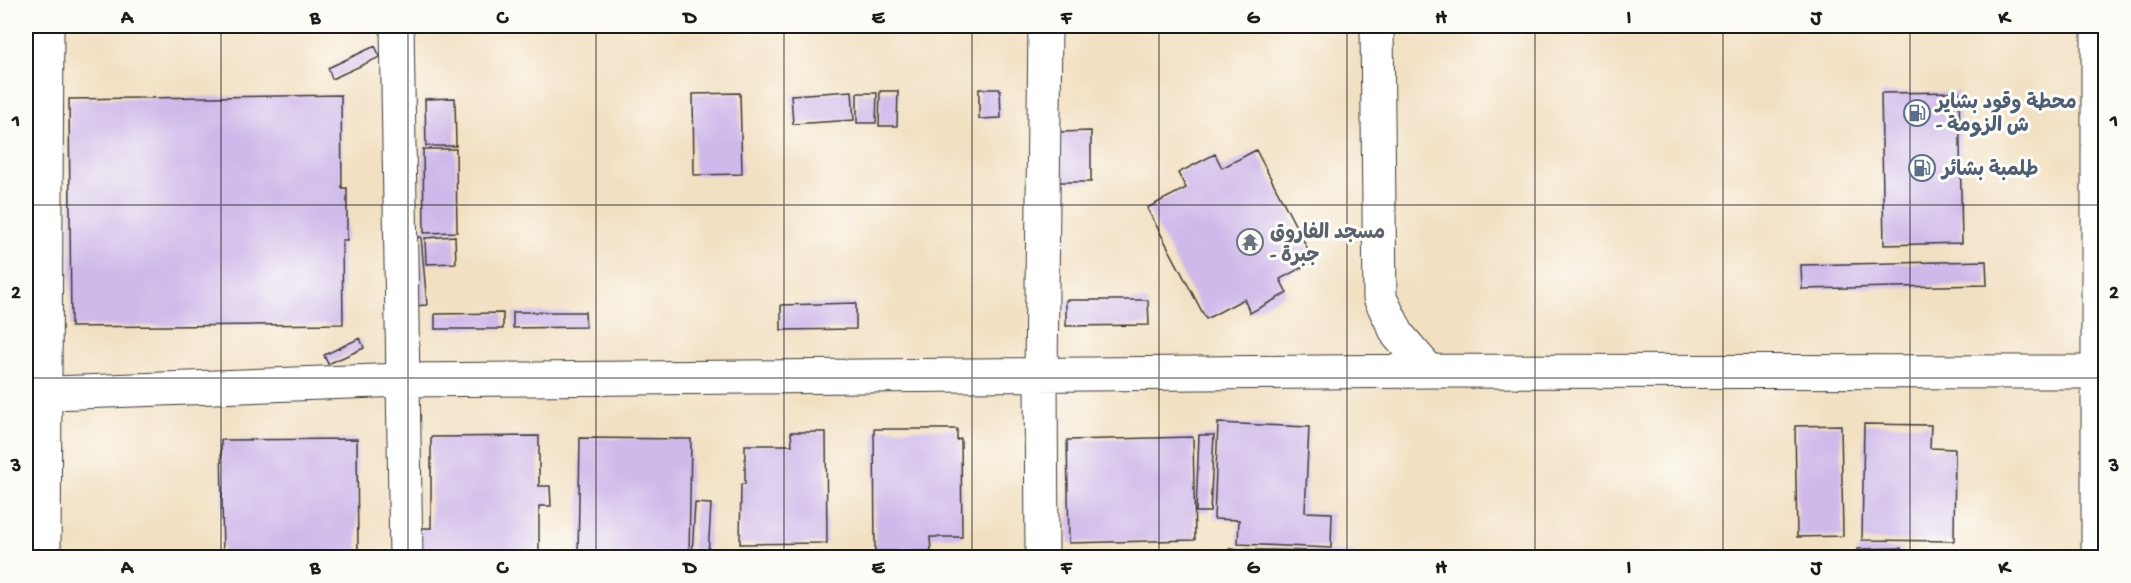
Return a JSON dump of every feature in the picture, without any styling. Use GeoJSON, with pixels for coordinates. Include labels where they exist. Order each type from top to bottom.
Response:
{"type":"FeatureCollection","features":[{"type":"Feature","properties":{"kind":"street"},"geometry":{"type":"LineString","coordinates":[[44,558],[34,394],[47,26]]}},
{"type":"Feature","properties":{"kind":"street"},"geometry":{"type":"LineString","coordinates":[[398,26],[406,558]]}},
{"type":"Feature","properties":{"kind":"street"},"geometry":{"type":"LineString","coordinates":[[1042,558],[1041,375],[1045,26]]}},
{"type":"Feature","properties":{"kind":"street"},"geometry":{"type":"LineString","coordinates":[[1377,26],[1380,298],[1398,336],[1429,371]]}},
{"type":"Feature","properties":{"kind":"street"},"geometry":{"type":"LineString","coordinates":[[2098,26],[2098,558]]}},
{"type":"Feature","properties":{"kind":"street"},"geometry":{"type":"LineString","coordinates":[[34,394],[404,380],[1429,371],[2098,372]]}},
{"type":"Feature","properties":{"kind":"building"},"geometry":{"type":"Polygon","coordinates":[[[375,46],[380,57],[332,79],[328,68],[375,46]]]}},
{"type":"Feature","properties":{"kind":"building"},"geometry":{"type":"Polygon","coordinates":[[[979,89],[1000,89],[1001,118],[979,119],[979,89]]]}},
{"type":"Feature","properties":{"kind":"building"},"geometry":{"type":"Polygon","coordinates":[[[852,91],[854,120],[793,124],[791,95],[852,91]]]}},
{"type":"Feature","properties":{"kind":"building"},"geometry":{"type":"Polygon","coordinates":[[[880,91],[898,91],[897,126],[879,126],[880,91]]]}},
{"type":"Feature","properties":{"kind":"building","name":"طلمبة بشائر"},"geometry":{"type":"Polygon","coordinates":[[[1959,92],[1962,243],[1884,245],[1881,93],[1959,92]]]}},
{"type":"Feature","properties":{"kind":"building"},"geometry":{"type":"Polygon","coordinates":[[[740,93],[742,174],[694,175],[693,94],[740,93]]]}},
{"type":"Feature","properties":{"kind":"building"},"geometry":{"type":"Polygon","coordinates":[[[857,93],[877,93],[876,123],[857,123],[857,93]]]}},
{"type":"Feature","properties":{"kind":"building"},"geometry":{"type":"Polygon","coordinates":[[[341,95],[342,188],[347,188],[347,240],[342,240],[343,324],[71,327],[69,99],[341,95]]]}},
{"type":"Feature","properties":{"kind":"building"},"geometry":{"type":"Polygon","coordinates":[[[455,98],[456,146],[426,146],[425,99],[455,98]]]}},
{"type":"Feature","properties":{"kind":"building"},"geometry":{"type":"Polygon","coordinates":[[[1091,131],[1091,182],[1059,182],[1059,132],[1091,131]]]}},
{"type":"Feature","properties":{"kind":"building"},"geometry":{"type":"Polygon","coordinates":[[[423,149],[456,149],[457,232],[424,233],[423,149]]]}},
{"type":"Feature","properties":{"kind":"building"},"geometry":{"type":"Polygon","coordinates":[[[1256,150],[1314,261],[1280,279],[1287,293],[1250,313],[1244,299],[1206,319],[1147,208],[1186,188],[1178,173],[1215,154],[1222,168],[1256,150]]]}},
{"type":"Feature","properties":{"kind":"building"},"geometry":{"type":"Polygon","coordinates":[[[455,236],[456,263],[426,264],[425,238],[455,236]]]}},
{"type":"Feature","properties":{"kind":"building"},"geometry":{"type":"Polygon","coordinates":[[[421,237],[427,305],[412,306],[406,239],[421,237]]]}},
{"type":"Feature","properties":{"kind":"building"},"geometry":{"type":"Polygon","coordinates":[[[1986,261],[1987,285],[1802,289],[1801,265],[1986,261]]]}},
{"type":"Feature","properties":{"kind":"building"},"geometry":{"type":"Polygon","coordinates":[[[1066,300],[1148,300],[1149,325],[1066,326],[1066,300]]]}},
{"type":"Feature","properties":{"kind":"building"},"geometry":{"type":"Polygon","coordinates":[[[856,303],[856,329],[781,330],[781,305],[856,303]]]}},
{"type":"Feature","properties":{"kind":"building"},"geometry":{"type":"Polygon","coordinates":[[[513,312],[585,312],[586,327],[513,328],[513,312]]]}},
{"type":"Feature","properties":{"kind":"building"},"geometry":{"type":"Polygon","coordinates":[[[503,313],[503,329],[435,329],[435,314],[503,313]]]}},
{"type":"Feature","properties":{"kind":"building"},"geometry":{"type":"Polygon","coordinates":[[[360,338],[364,348],[328,364],[324,355],[360,338]]]}},
{"type":"Feature","properties":{"kind":"building"},"geometry":{"type":"Polygon","coordinates":[[[1218,423],[1309,427],[1305,512],[1332,513],[1331,548],[1238,544],[1239,520],[1214,519],[1218,423]]]}},
{"type":"Feature","properties":{"kind":"building"},"geometry":{"type":"Polygon","coordinates":[[[1864,424],[1931,425],[1930,448],[1955,449],[1954,541],[1862,540],[1864,424]]]}},
{"type":"Feature","properties":{"kind":"building"},"geometry":{"type":"Polygon","coordinates":[[[1841,425],[1843,536],[1797,537],[1795,426],[1841,425]]]}},
{"type":"Feature","properties":{"kind":"building"},"geometry":{"type":"Polygon","coordinates":[[[874,429],[957,429],[957,440],[961,439],[962,537],[930,537],[931,551],[875,551],[874,429]]]}},
{"type":"Feature","properties":{"kind":"building"},"geometry":{"type":"Polygon","coordinates":[[[791,432],[826,432],[827,543],[740,544],[741,484],[745,484],[745,445],[792,445],[791,432]]]}},
{"type":"Feature","properties":{"kind":"building"},"geometry":{"type":"Polygon","coordinates":[[[1199,435],[1214,435],[1210,512],[1196,512],[1199,435]]]}},
{"type":"Feature","properties":{"kind":"building"},"geometry":{"type":"Polygon","coordinates":[[[539,436],[539,486],[550,486],[551,506],[539,506],[539,558],[420,558],[420,528],[431,528],[431,437],[539,436]]]}},
{"type":"Feature","properties":{"kind":"building"},"geometry":{"type":"Polygon","coordinates":[[[1193,437],[1195,540],[1069,543],[1067,440],[1193,437]]]}},
{"type":"Feature","properties":{"kind":"building"},"geometry":{"type":"Polygon","coordinates":[[[580,438],[691,439],[689,558],[578,558],[580,438]]]}},
{"type":"Feature","properties":{"kind":"building"},"geometry":{"type":"Polygon","coordinates":[[[357,439],[358,558],[223,558],[221,440],[357,439]]]}},
{"type":"Feature","properties":{"kind":"building"},"geometry":{"type":"Polygon","coordinates":[[[695,503],[711,504],[708,556],[692,555],[695,503]]]}},
{"type":"Feature","properties":{"kind":"building"},"geometry":{"type":"Polygon","coordinates":[[[1901,548],[1902,554],[1913,553],[1915,558],[1857,558],[1857,549],[1901,548]]]}},
{"type":"Feature","properties":{"kind":"building"},"geometry":{"type":"Polygon","coordinates":[[[1229,549],[1354,552],[1354,558],[1229,558],[1229,549]]]}},
{"type":"Feature","properties":{"kind":"building"},"geometry":{"type":"Polygon","coordinates":[[[1212,553],[1212,558],[1110,558],[1110,556],[1212,553]]]}},
{"type":"Feature","properties":{"kind":"place","name":"محطة وقود بشاير - ش الزومة"},"geometry":{"type":"Point","coordinates":[1917,113]}},
{"type":"Feature","properties":{"kind":"place","name":"طلمبة بشائر"},"geometry":{"type":"Point","coordinates":[1922,168]}},
{"type":"Feature","properties":{"kind":"place","name":"مسجد الفاروق - جبرة"},"geometry":{"type":"Point","coordinates":[1250,242]}}]}
